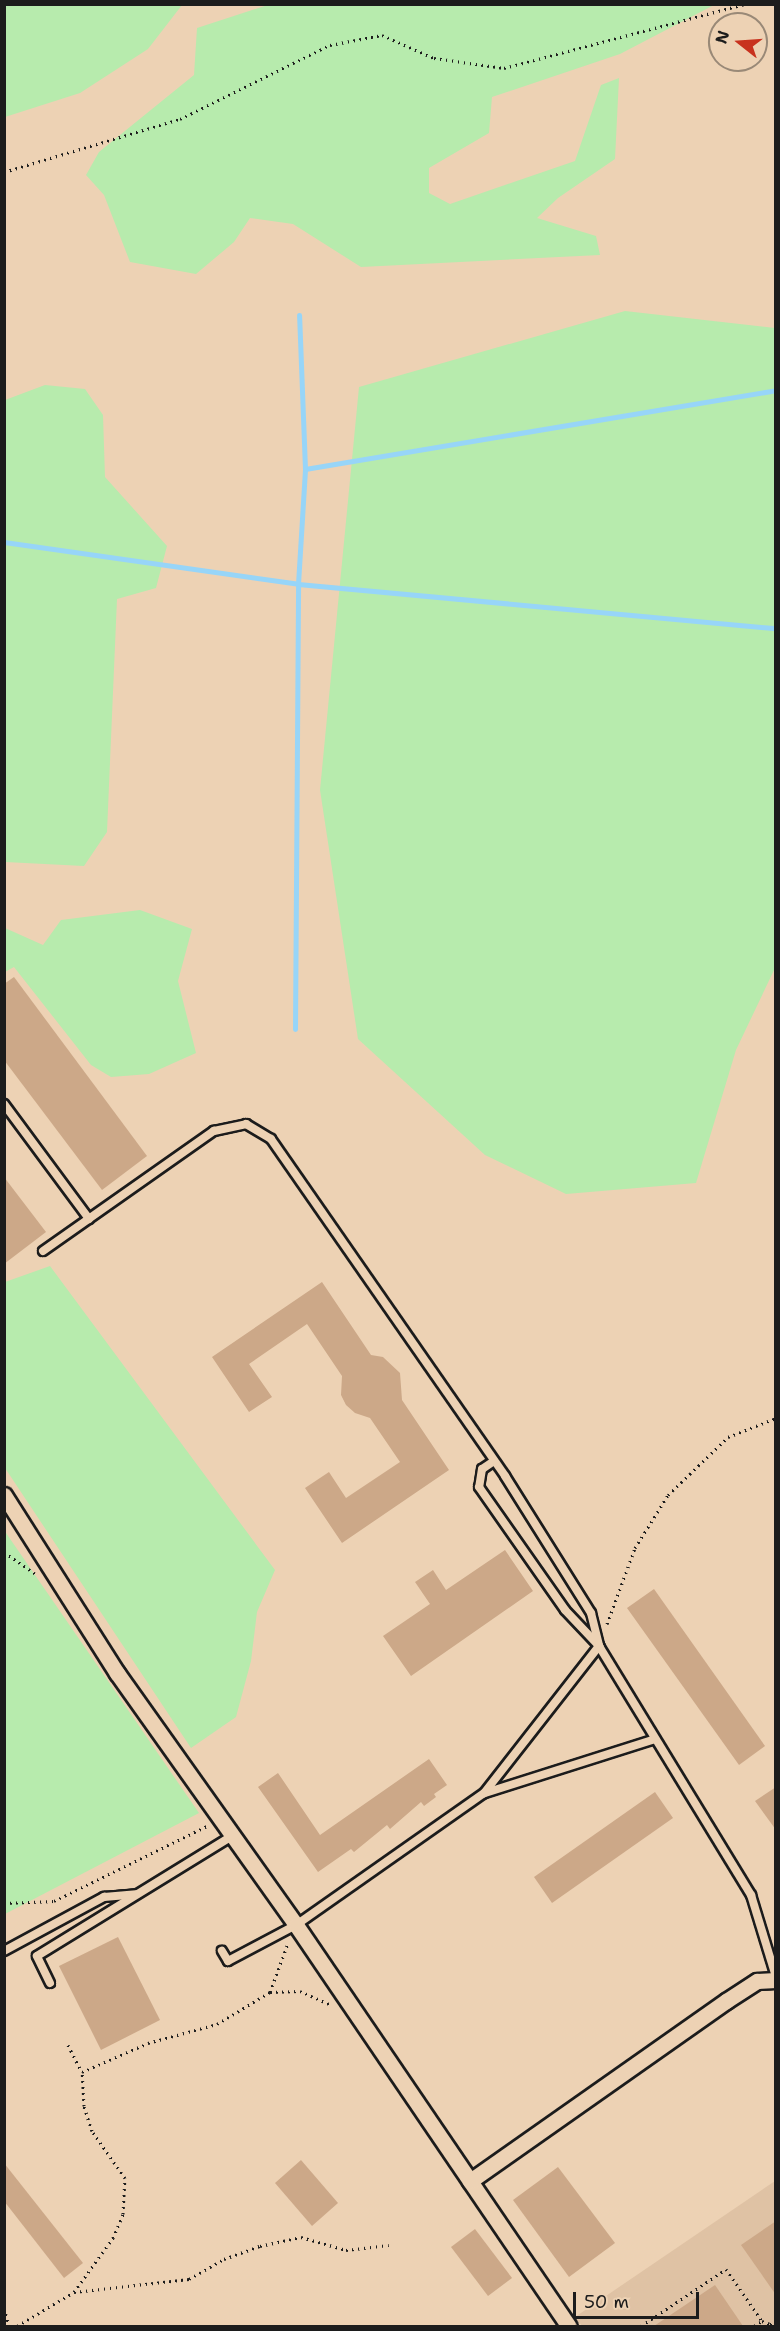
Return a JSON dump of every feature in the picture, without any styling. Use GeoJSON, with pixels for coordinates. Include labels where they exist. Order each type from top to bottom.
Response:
{"type":"FeatureCollection","features":[{"type":"Feature","properties":{"kind":"street"},"geometry":{"type":"LineString","coordinates":[[4,1495],[117,1673],[296,1925],[569,2326]]}},
{"type":"Feature","properties":{"kind":"street"},"geometry":{"type":"LineString","coordinates":[[471,2181],[734,1996],[757,1981],[776,1979]]}},
{"type":"Feature","properties":{"kind":"lane"},"geometry":{"type":"LineString","coordinates":[[4,1104],[88,1219]]}},
{"type":"Feature","properties":{"kind":"lane"},"geometry":{"type":"LineString","coordinates":[[43,1251],[214,1131],[246,1124],[271,1139],[494,1461],[591,1613],[599,1646]]}},
{"type":"Feature","properties":{"kind":"lane"},"geometry":{"type":"LineString","coordinates":[[494,1461],[482,1469],[480,1487],[565,1610],[599,1646],[751,1895],[776,1979]]}},
{"type":"Feature","properties":{"kind":"lane"},"geometry":{"type":"LineString","coordinates":[[222,1951],[228,1961],[296,1925],[484,1793],[599,1646]]}},
{"type":"Feature","properties":{"kind":"lane"},"geometry":{"type":"LineString","coordinates":[[484,1793],[655,1739]]}},
{"type":"Feature","properties":{"kind":"lane"},"geometry":{"type":"LineString","coordinates":[[50,1983],[36,1956],[232,1836]]}},
{"type":"Feature","properties":{"kind":"lane"},"geometry":{"type":"LineString","coordinates":[[4,1952],[104,1897],[138,1893]]}},
{"type":"Feature","properties":{"kind":"path"},"geometry":{"type":"LineString","coordinates":[[4,172],[36,159],[180,119],[330,45],[382,35],[434,58],[504,68],[745,4]]}},
{"type":"Feature","properties":{"kind":"path"},"geometry":{"type":"LineString","coordinates":[[599,1646],[635,1548],[668,1496],[728,1437],[776,1418]]}},
{"type":"Feature","properties":{"kind":"path"},"geometry":{"type":"LineString","coordinates":[[4,1552],[31,1574],[56,1576]]}},
{"type":"Feature","properties":{"kind":"path"},"geometry":{"type":"LineString","coordinates":[[4,1903],[54,1901],[220,1819]]}},
{"type":"Feature","properties":{"kind":"path"},"geometry":{"type":"LineString","coordinates":[[270,1992],[296,1925]]}},
{"type":"Feature","properties":{"kind":"path"},"geometry":{"type":"LineString","coordinates":[[82,2072],[148,2043],[217,2024],[270,1992],[300,1991],[356,2013]]}},
{"type":"Feature","properties":{"kind":"path"},"geometry":{"type":"LineString","coordinates":[[16,2326],[74,2292],[113,2238],[123,2214],[125,2178],[92,2131],[84,2106],[82,2072],[68,2045]]}},
{"type":"Feature","properties":{"kind":"path"},"geometry":{"type":"LineString","coordinates":[[74,2292],[189,2279],[224,2259],[301,2237],[346,2250],[389,2245]]}},
{"type":"Feature","properties":{"kind":"path"},"geometry":{"type":"LineString","coordinates":[[641,2326],[726,2269],[762,2321],[772,2325],[776,2320]]}},
{"type":"Feature","properties":{"kind":"path"},"geometry":{"type":"LineString","coordinates":[[4,2308],[9,2326]]}},
{"type":"Feature","properties":{"kind":"path"},"geometry":{"type":"LineString","coordinates":[[754,2326],[762,2321]]}},
{"type":"Feature","properties":{"kind":"shaded area"},"geometry":{"type":"Polygon","coordinates":[[[775,2181],[775,2326],[582,2326],[575,2317],[775,2181]]]}},
{"type":"Feature","properties":{"kind":"green space"},"geometry":{"type":"Polygon","coordinates":[[[5,4],[182,5],[148,49],[80,93],[5,117],[5,4]]]}},
{"type":"Feature","properties":{"kind":"green space"},"geometry":{"type":"Polygon","coordinates":[[[271,4],[714,5],[620,54],[492,97],[489,133],[429,168],[429,193],[450,204],[575,161],[601,85],[619,78],[615,159],[558,198],[537,218],[596,236],[600,255],[361,267],[293,224],[250,218],[234,242],[196,274],[130,262],[104,195],[86,175],[99,152],[194,75],[197,28],[271,4]]]}},
{"type":"Feature","properties":{"kind":"green space"},"geometry":{"type":"Polygon","coordinates":[[[625,311],[775,328],[775,968],[736,1050],[696,1183],[566,1194],[485,1155],[358,1039],[320,790],[359,387],[625,311]]]}},
{"type":"Feature","properties":{"kind":"green space"},"geometry":{"type":"Polygon","coordinates":[[[45,385],[85,389],[103,415],[105,477],[167,546],[156,588],[117,599],[107,832],[84,866],[5,862],[5,400],[45,385]]]}},
{"type":"Feature","properties":{"kind":"green space"},"geometry":{"type":"Polygon","coordinates":[[[140,910],[192,929],[178,981],[196,1053],[149,1074],[111,1077],[91,1065],[14,967],[5,972],[5,928],[43,945],[61,920],[140,910]]]}},
{"type":"Feature","properties":{"kind":"green space"},"geometry":{"type":"Polygon","coordinates":[[[50,1266],[275,1570],[257,1612],[251,1661],[236,1717],[191,1748],[5,1468],[5,1282],[50,1266]]]}},
{"type":"Feature","properties":{"kind":"green space"},"geometry":{"type":"Polygon","coordinates":[[[4,1530],[199,1813],[5,1914],[4,1914],[4,1530]]]}},
{"type":"Feature","properties":{"kind":"building"},"geometry":{"type":"Polygon","coordinates":[[[14,977],[147,1156],[102,1190],[4,1060],[4,984],[14,977]]]}},
{"type":"Feature","properties":{"kind":"building"},"geometry":{"type":"Polygon","coordinates":[[[4,1177],[46,1232],[4,1264],[4,1177]]]}},
{"type":"Feature","properties":{"kind":"building"},"geometry":{"type":"Polygon","coordinates":[[[322,1282],[371,1355],[383,1357],[400,1373],[402,1400],[449,1470],[342,1543],[305,1488],[329,1472],[346,1498],[400,1462],[370,1418],[355,1413],[346,1405],[341,1395],[342,1376],[307,1324],[249,1364],[272,1397],[249,1412],[212,1357],[322,1282]]]}},
{"type":"Feature","properties":{"kind":"building"},"geometry":{"type":"Polygon","coordinates":[[[505,1550],[533,1591],[411,1676],[383,1636],[430,1604],[415,1582],[433,1570],[446,1590],[505,1550]]]}},
{"type":"Feature","properties":{"kind":"building"},"geometry":{"type":"Polygon","coordinates":[[[654,1589],[765,1746],[739,1765],[627,1608],[654,1589]]]}},
{"type":"Feature","properties":{"kind":"building"},"geometry":{"type":"Polygon","coordinates":[[[429,1759],[447,1785],[434,1794],[436,1797],[424,1806],[421,1802],[390,1829],[387,1825],[354,1852],[351,1849],[318,1872],[258,1787],[278,1773],[320,1835],[429,1759]]]}},
{"type":"Feature","properties":{"kind":"building"},"geometry":{"type":"Polygon","coordinates":[[[776,1787],[776,1830],[755,1801],[776,1787]]]}},
{"type":"Feature","properties":{"kind":"building"},"geometry":{"type":"Polygon","coordinates":[[[655,1792],[673,1818],[552,1903],[534,1877],[655,1792]]]}},
{"type":"Feature","properties":{"kind":"building"},"geometry":{"type":"Polygon","coordinates":[[[118,1937],[160,2020],[101,2050],[59,1966],[118,1937]]]}},
{"type":"Feature","properties":{"kind":"building"},"geometry":{"type":"Polygon","coordinates":[[[301,2160],[338,2203],[312,2226],[275,2183],[301,2160]]]}},
{"type":"Feature","properties":{"kind":"building"},"geometry":{"type":"Polygon","coordinates":[[[4,2163],[83,2263],[64,2278],[4,2201],[4,2163]]]}},
{"type":"Feature","properties":{"kind":"building"},"geometry":{"type":"Polygon","coordinates":[[[558,2167],[615,2243],[569,2277],[513,2200],[558,2167]]]}},
{"type":"Feature","properties":{"kind":"building"},"geometry":{"type":"Polygon","coordinates":[[[776,2221],[776,2295],[741,2245],[776,2221]]]}},
{"type":"Feature","properties":{"kind":"building"},"geometry":{"type":"Polygon","coordinates":[[[475,2229],[512,2278],[488,2296],[451,2247],[475,2229]]]}},
{"type":"Feature","properties":{"kind":"building"},"geometry":{"type":"Polygon","coordinates":[[[715,2285],[743,2326],[654,2326],[715,2285]]]}},
{"type":"Feature","properties":{"kind":"waterway"},"geometry":{"type":"LineString","coordinates":[[295,1029],[298,584],[305,469],[299,315]]}},
{"type":"Feature","properties":{"kind":"waterway"},"geometry":{"type":"LineString","coordinates":[[305,469],[776,390]]}},
{"type":"Feature","properties":{"kind":"waterway"},"geometry":{"type":"LineString","coordinates":[[4,542],[298,584],[776,628]]}}]}
